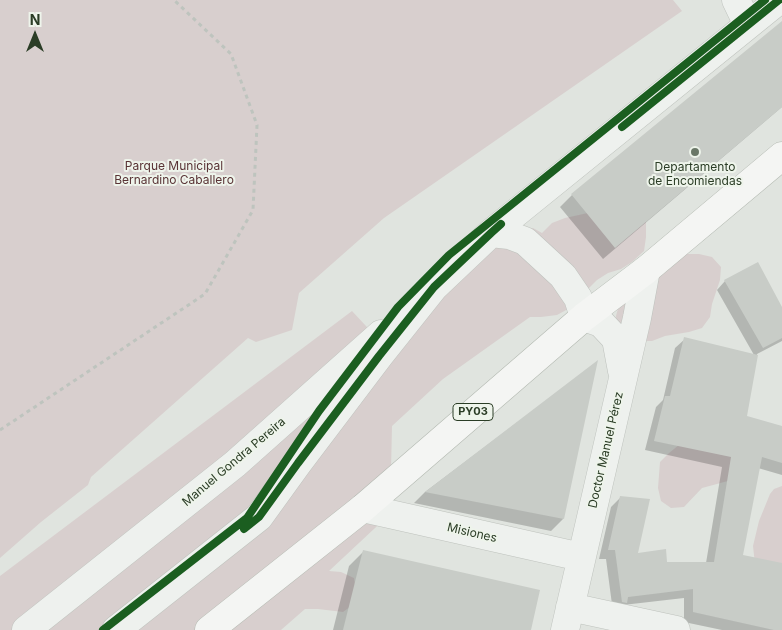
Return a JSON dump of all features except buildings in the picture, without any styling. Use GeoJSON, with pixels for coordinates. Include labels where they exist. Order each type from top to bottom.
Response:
{"type":"FeatureCollection","features":[{"type":"Feature","properties":{"kind":"highway","name":"PY03"},"geometry":{"type":"LineString","coordinates":[[209,630],[363,508],[584,317],[646,270],[782,156]]}},
{"type":"Feature","properties":{"kind":"street"},"geometry":{"type":"LineString","coordinates":[[736,0],[748,25]]}},
{"type":"Feature","properties":{"kind":"street"},"geometry":{"type":"LineString","coordinates":[[116,630],[259,517],[298,463],[434,286],[491,233],[779,0]]}},
{"type":"Feature","properties":{"kind":"street"},"geometry":{"type":"LineString","coordinates":[[491,233],[509,235],[525,241],[562,276],[578,298],[584,317],[601,323],[616,339],[623,377]]}},
{"type":"Feature","properties":{"kind":"street","name":"Doctor Manuel Pérez"},"geometry":{"type":"LineString","coordinates":[[568,619],[637,318],[646,270]]}},
{"type":"Feature","properties":{"kind":"street","name":"Manuel Gondra Pereira"},"geometry":{"type":"LineString","coordinates":[[26,630],[235,464],[434,286]]}},
{"type":"Feature","properties":{"kind":"street","name":"Misiones"},"geometry":{"type":"LineString","coordinates":[[363,508],[581,557]]}},
{"type":"Feature","properties":{"kind":"street"},"geometry":{"type":"LineString","coordinates":[[568,619],[676,630]]}},
{"type":"Feature","properties":{"kind":"path"},"geometry":{"type":"LineString","coordinates":[[0,430],[205,294],[254,210],[257,125],[231,54],[174,0]]}},
{"type":"Feature","properties":{"kind":"green space","name":"Parque Municipal Bernardino Caballero"},"geometry":{"type":"Polygon","coordinates":[[[0,0],[673,0],[682,11],[384,218],[299,293],[292,330],[256,342],[248,338],[91,477],[88,485],[41,522],[0,558],[0,0]]]}},
{"type":"Feature","properties":{"kind":"green space"},"geometry":{"type":"Polygon","coordinates":[[[619,206],[644,210],[646,237],[644,251],[621,269],[608,273],[597,280],[568,309],[557,315],[530,317],[443,379],[392,426],[390,514],[329,571],[341,572],[354,578],[356,591],[354,604],[343,612],[305,609],[281,630],[0,630],[0,576],[352,311],[393,355],[431,288],[508,237],[533,228],[542,233],[552,223],[565,218],[619,206]]]}},
{"type":"Feature","properties":{"kind":"green space"},"geometry":{"type":"Polygon","coordinates":[[[685,254],[699,254],[712,257],[721,267],[720,280],[710,317],[702,328],[665,336],[652,341],[639,341],[617,329],[616,316],[620,301],[685,254]]]}},
{"type":"Feature","properties":{"kind":"green space"},"geometry":{"type":"Polygon","coordinates":[[[736,437],[728,481],[702,488],[684,507],[671,508],[661,501],[658,488],[660,462],[669,453],[680,444],[736,437]]]}},
{"type":"Feature","properties":{"kind":"green space"},"geometry":{"type":"Polygon","coordinates":[[[782,486],[782,564],[756,573],[753,546],[759,521],[770,494],[774,489],[782,486]]]}},
{"type":"Feature","properties":{"kind":"cycle path"},"geometry":{"type":"LineString","coordinates":[[103,630],[247,518],[319,411],[398,307],[449,255],[765,0]]}},
{"type":"Feature","properties":{"kind":"cycle path"},"geometry":{"type":"LineString","coordinates":[[622,127],[779,0]]}},
{"type":"Feature","properties":{"kind":"cycle path"},"geometry":{"type":"LineString","coordinates":[[244,529],[259,517],[379,356],[434,287],[501,224]]}},
{"type":"Feature","properties":{"kind":"place","name":"Departamento de Encomiendas"},"geometry":{"type":"Point","coordinates":[695,152]}}]}
